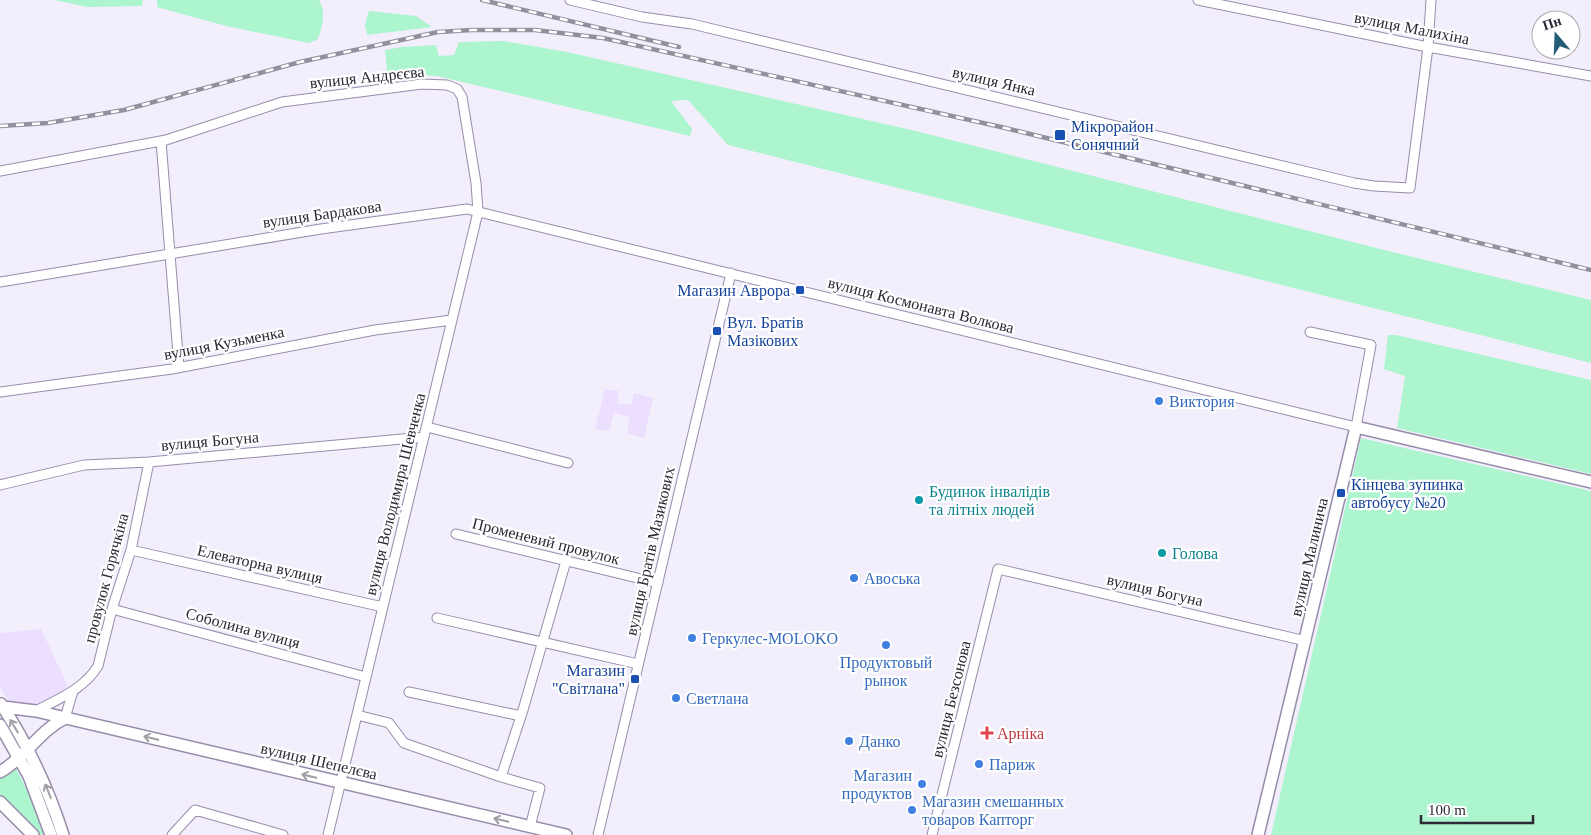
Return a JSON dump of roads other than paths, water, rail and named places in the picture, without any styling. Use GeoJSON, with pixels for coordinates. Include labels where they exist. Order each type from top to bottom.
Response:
{"type":"FeatureCollection","features":[{"type":"Feature","properties":{"kind":"street","name":"вулиця Янка"},"geometry":{"type":"LineString","coordinates":[[570,0],[642,17],[692,24],[1354,183],[1410,188],[1428,47]]}},
{"type":"Feature","properties":{"kind":"street","name":"вулиця Малихіна"},"geometry":{"type":"LineString","coordinates":[[1198,0],[1428,47],[1591,76]]}},
{"type":"Feature","properties":{"kind":"street"},"geometry":{"type":"LineString","coordinates":[[1428,47],[1431,0]]}},
{"type":"Feature","properties":{"kind":"street","name":"вулиця Андрєєва"},"geometry":{"type":"LineString","coordinates":[[0,171],[161,140],[282,102],[399,86],[422,84],[447,85],[458,89],[462,97],[476,183],[478,212]]}},
{"type":"Feature","properties":{"kind":"street"},"geometry":{"type":"LineString","coordinates":[[161,140],[180,367]]}},
{"type":"Feature","properties":{"kind":"street","name":"вулиця Бардакова"},"geometry":{"type":"LineString","coordinates":[[0,282],[321,229],[457,210],[467,209],[478,212]]}},
{"type":"Feature","properties":{"kind":"street","name":"вулиця Космонавта Волкова"},"geometry":{"type":"LineString","coordinates":[[478,212],[1356,427]]}},
{"type":"Feature","properties":{"kind":"street","name":"вулиця Володимира Шевченка"},"geometry":{"type":"LineString","coordinates":[[328,835],[478,212]]}},
{"type":"Feature","properties":{"kind":"street","name":"вулиця Братів Мазикових"},"geometry":{"type":"LineString","coordinates":[[598,835],[731,274]]}},
{"type":"Feature","properties":{"kind":"street","name":"вулиця Кузьменка"},"geometry":{"type":"LineString","coordinates":[[0,392],[180,367],[375,330],[452,320]]}},
{"type":"Feature","properties":{"kind":"street","name":"вулиця Малинича"},"geometry":{"type":"LineString","coordinates":[[1258,835],[1356,427],[1371,345],[1310,332]]}},
{"type":"Feature","properties":{"kind":"street"},"geometry":{"type":"LineString","coordinates":[[427,427],[568,463]]}},
{"type":"Feature","properties":{"kind":"street"},"geometry":{"type":"LineString","coordinates":[[1356,427],[1591,482]]}},
{"type":"Feature","properties":{"kind":"street","name":"вулиця Богуна"},"geometry":{"type":"LineString","coordinates":[[0,485],[84,465],[149,462],[424,438]]}},
{"type":"Feature","properties":{"kind":"street","name":"провулок Горячкіна"},"geometry":{"type":"LineString","coordinates":[[36,711],[73,691],[94,673],[98,666],[112,609],[131,550],[149,462]]}},
{"type":"Feature","properties":{"kind":"street","name":"Променевий провулок"},"geometry":{"type":"LineString","coordinates":[[456,534],[658,583]]}},
{"type":"Feature","properties":{"kind":"street","name":"Елеваторна вулиця"},"geometry":{"type":"LineString","coordinates":[[131,550],[383,607]]}},
{"type":"Feature","properties":{"kind":"street"},"geometry":{"type":"LineString","coordinates":[[501,778],[566,561]]}},
{"type":"Feature","properties":{"kind":"street","name":"вулиця Богуна"},"geometry":{"type":"LineString","coordinates":[[998,569],[1306,641]]}},
{"type":"Feature","properties":{"kind":"street","name":"вулиця Безсонова"},"geometry":{"type":"LineString","coordinates":[[932,835],[998,569]]}},
{"type":"Feature","properties":{"kind":"street","name":"Соболина вулиця"},"geometry":{"type":"LineString","coordinates":[[112,609],[366,677]]}},
{"type":"Feature","properties":{"kind":"street"},"geometry":{"type":"LineString","coordinates":[[437,618],[638,664]]}},
{"type":"Feature","properties":{"kind":"street"},"geometry":{"type":"LineString","coordinates":[[0,772],[20,759],[47,730],[65,718],[73,691]]}},
{"type":"Feature","properties":{"kind":"street"},"geometry":{"type":"LineString","coordinates":[[409,692],[521,716]]}},
{"type":"Feature","properties":{"kind":"street"},"geometry":{"type":"LineString","coordinates":[[2,705],[28,750],[47,789],[63,835]]}},
{"type":"Feature","properties":{"kind":"street","name":"вулиця Шепелєва"},"geometry":{"type":"LineString","coordinates":[[2,705],[36,711],[566,835]]}},
{"type":"Feature","properties":{"kind":"street"},"geometry":{"type":"LineString","coordinates":[[357,716],[389,723],[404,743],[501,778],[540,788],[530,827]]}},
{"type":"Feature","properties":{"kind":"street"},"geometry":{"type":"LineString","coordinates":[[0,725],[29,776],[51,835]]}},
{"type":"Feature","properties":{"kind":"street"},"geometry":{"type":"LineString","coordinates":[[0,772],[11,756],[11,743]]}},
{"type":"Feature","properties":{"kind":"street"},"geometry":{"type":"LineString","coordinates":[[0,802],[33,835]]}},
{"type":"Feature","properties":{"kind":"street"},"geometry":{"type":"LineString","coordinates":[[172,835],[195,810],[283,835]]}},
{"type":"Feature","properties":{"kind":"railway"},"geometry":{"type":"LineString","coordinates":[[482,0],[679,47]]}},
{"type":"Feature","properties":{"kind":"railway"},"geometry":{"type":"LineString","coordinates":[[0,126],[48,123],[124,110],[300,62],[438,32],[535,30],[603,38],[1001,127],[1591,270]]}},
{"type":"Feature","properties":{"kind":"place","name":"Мікрорайон Сонячний"},"geometry":{"type":"Point","coordinates":[1060,135]}},
{"type":"Feature","properties":{"kind":"place","name":"Магазин Аврора"},"geometry":{"type":"Point","coordinates":[800,290]}},
{"type":"Feature","properties":{"kind":"place","name":"Вул. Братів Мазікових"},"geometry":{"type":"Point","coordinates":[717,331]}},
{"type":"Feature","properties":{"kind":"place","name":"Виктория"},"geometry":{"type":"Point","coordinates":[1159,401]}},
{"type":"Feature","properties":{"kind":"place","name":"Кінцева зупинка автобусу №20"},"geometry":{"type":"Point","coordinates":[1341,493]}},
{"type":"Feature","properties":{"kind":"place","name":"Будинок інвалідів та літніх людей"},"geometry":{"type":"Point","coordinates":[919,500]}},
{"type":"Feature","properties":{"kind":"place","name":"Голова"},"geometry":{"type":"Point","coordinates":[1162,553]}},
{"type":"Feature","properties":{"kind":"place","name":"Авоська"},"geometry":{"type":"Point","coordinates":[854,578]}},
{"type":"Feature","properties":{"kind":"place","name":"Геркулес-MOLOKO"},"geometry":{"type":"Point","coordinates":[692,638]}},
{"type":"Feature","properties":{"kind":"place","name":"Продуктовый рынок"},"geometry":{"type":"Point","coordinates":[886,645]}},
{"type":"Feature","properties":{"kind":"place","name":"Магазин \"Світлана\""},"geometry":{"type":"Point","coordinates":[635,679]}},
{"type":"Feature","properties":{"kind":"place","name":"Светлана"},"geometry":{"type":"Point","coordinates":[676,698]}},
{"type":"Feature","properties":{"kind":"place","name":"Арніка"},"geometry":{"type":"Point","coordinates":[987,733]}},
{"type":"Feature","properties":{"kind":"place","name":"Данко"},"geometry":{"type":"Point","coordinates":[849,741]}},
{"type":"Feature","properties":{"kind":"place","name":"Париж"},"geometry":{"type":"Point","coordinates":[979,764]}},
{"type":"Feature","properties":{"kind":"place","name":"Магазин продуктов"},"geometry":{"type":"Point","coordinates":[922,784]}},
{"type":"Feature","properties":{"kind":"place","name":"Магазин смешанных товаров Капторг"},"geometry":{"type":"Point","coordinates":[912,810]}}]}
